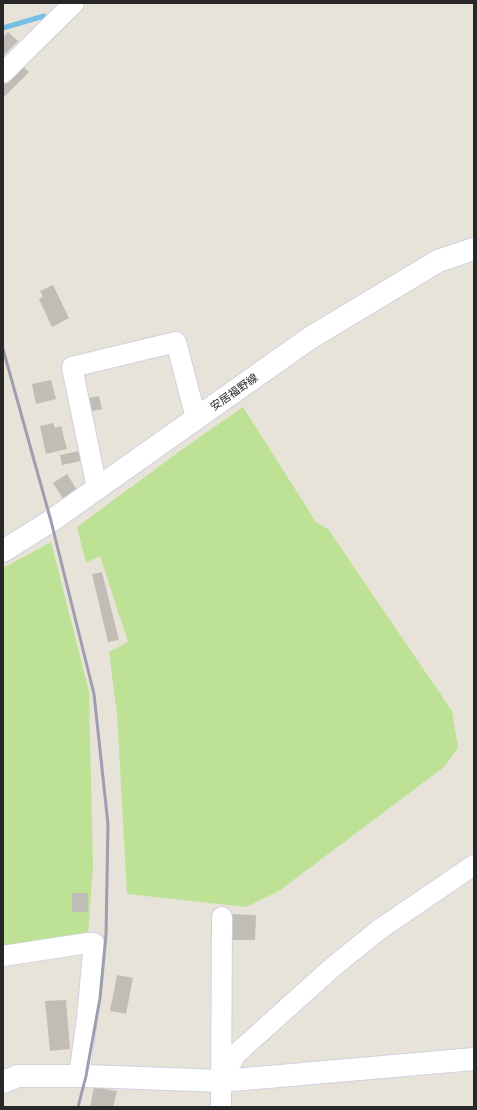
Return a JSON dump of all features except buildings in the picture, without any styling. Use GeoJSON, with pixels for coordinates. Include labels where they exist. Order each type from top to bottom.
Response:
{"type":"FeatureCollection","features":[{"type":"Feature","properties":{"kind":"main road","name":"安居福野線"},"geometry":{"type":"LineString","coordinates":[[3,551],[51,521],[310,338],[438,261],[474,249]]}},
{"type":"Feature","properties":{"kind":"main road"},"geometry":{"type":"LineString","coordinates":[[3,1082],[18,1076],[79,1076],[222,1081],[474,1059]]}},
{"type":"Feature","properties":{"kind":"street"},"geometry":{"type":"LineString","coordinates":[[3,73],[74,3]]}},
{"type":"Feature","properties":{"kind":"street"},"geometry":{"type":"LineString","coordinates":[[97,488],[72,367],[176,342],[196,418]]}},
{"type":"Feature","properties":{"kind":"street"},"geometry":{"type":"LineString","coordinates":[[222,1081],[235,1055],[334,966],[380,929],[474,865]]}},
{"type":"Feature","properties":{"kind":"street"},"geometry":{"type":"LineString","coordinates":[[221,1107],[222,917]]}},
{"type":"Feature","properties":{"kind":"street"},"geometry":{"type":"LineString","coordinates":[[3,956],[94,943],[79,1076]]}},
{"type":"Feature","properties":{"kind":"green space"},"geometry":{"type":"Polygon","coordinates":[[[243,407],[316,522],[328,529],[452,711],[458,748],[444,767],[279,891],[246,907],[127,894],[117,714],[109,652],[128,642],[100,556],[86,563],[77,527],[180,451],[243,407]]]}},
{"type":"Feature","properties":{"kind":"green space"},"geometry":{"type":"Polygon","coordinates":[[[51,542],[89,692],[93,867],[88,934],[3,951],[3,568],[51,542]]]}},
{"type":"Feature","properties":{"kind":"waterway"},"geometry":{"type":"LineString","coordinates":[[3,28],[44,16]]}},
{"type":"Feature","properties":{"kind":"railway"},"geometry":{"type":"LineString","coordinates":[[3,349],[51,521],[94,694],[108,824],[106,935],[100,998],[86,1076],[78,1107]]}}]}
